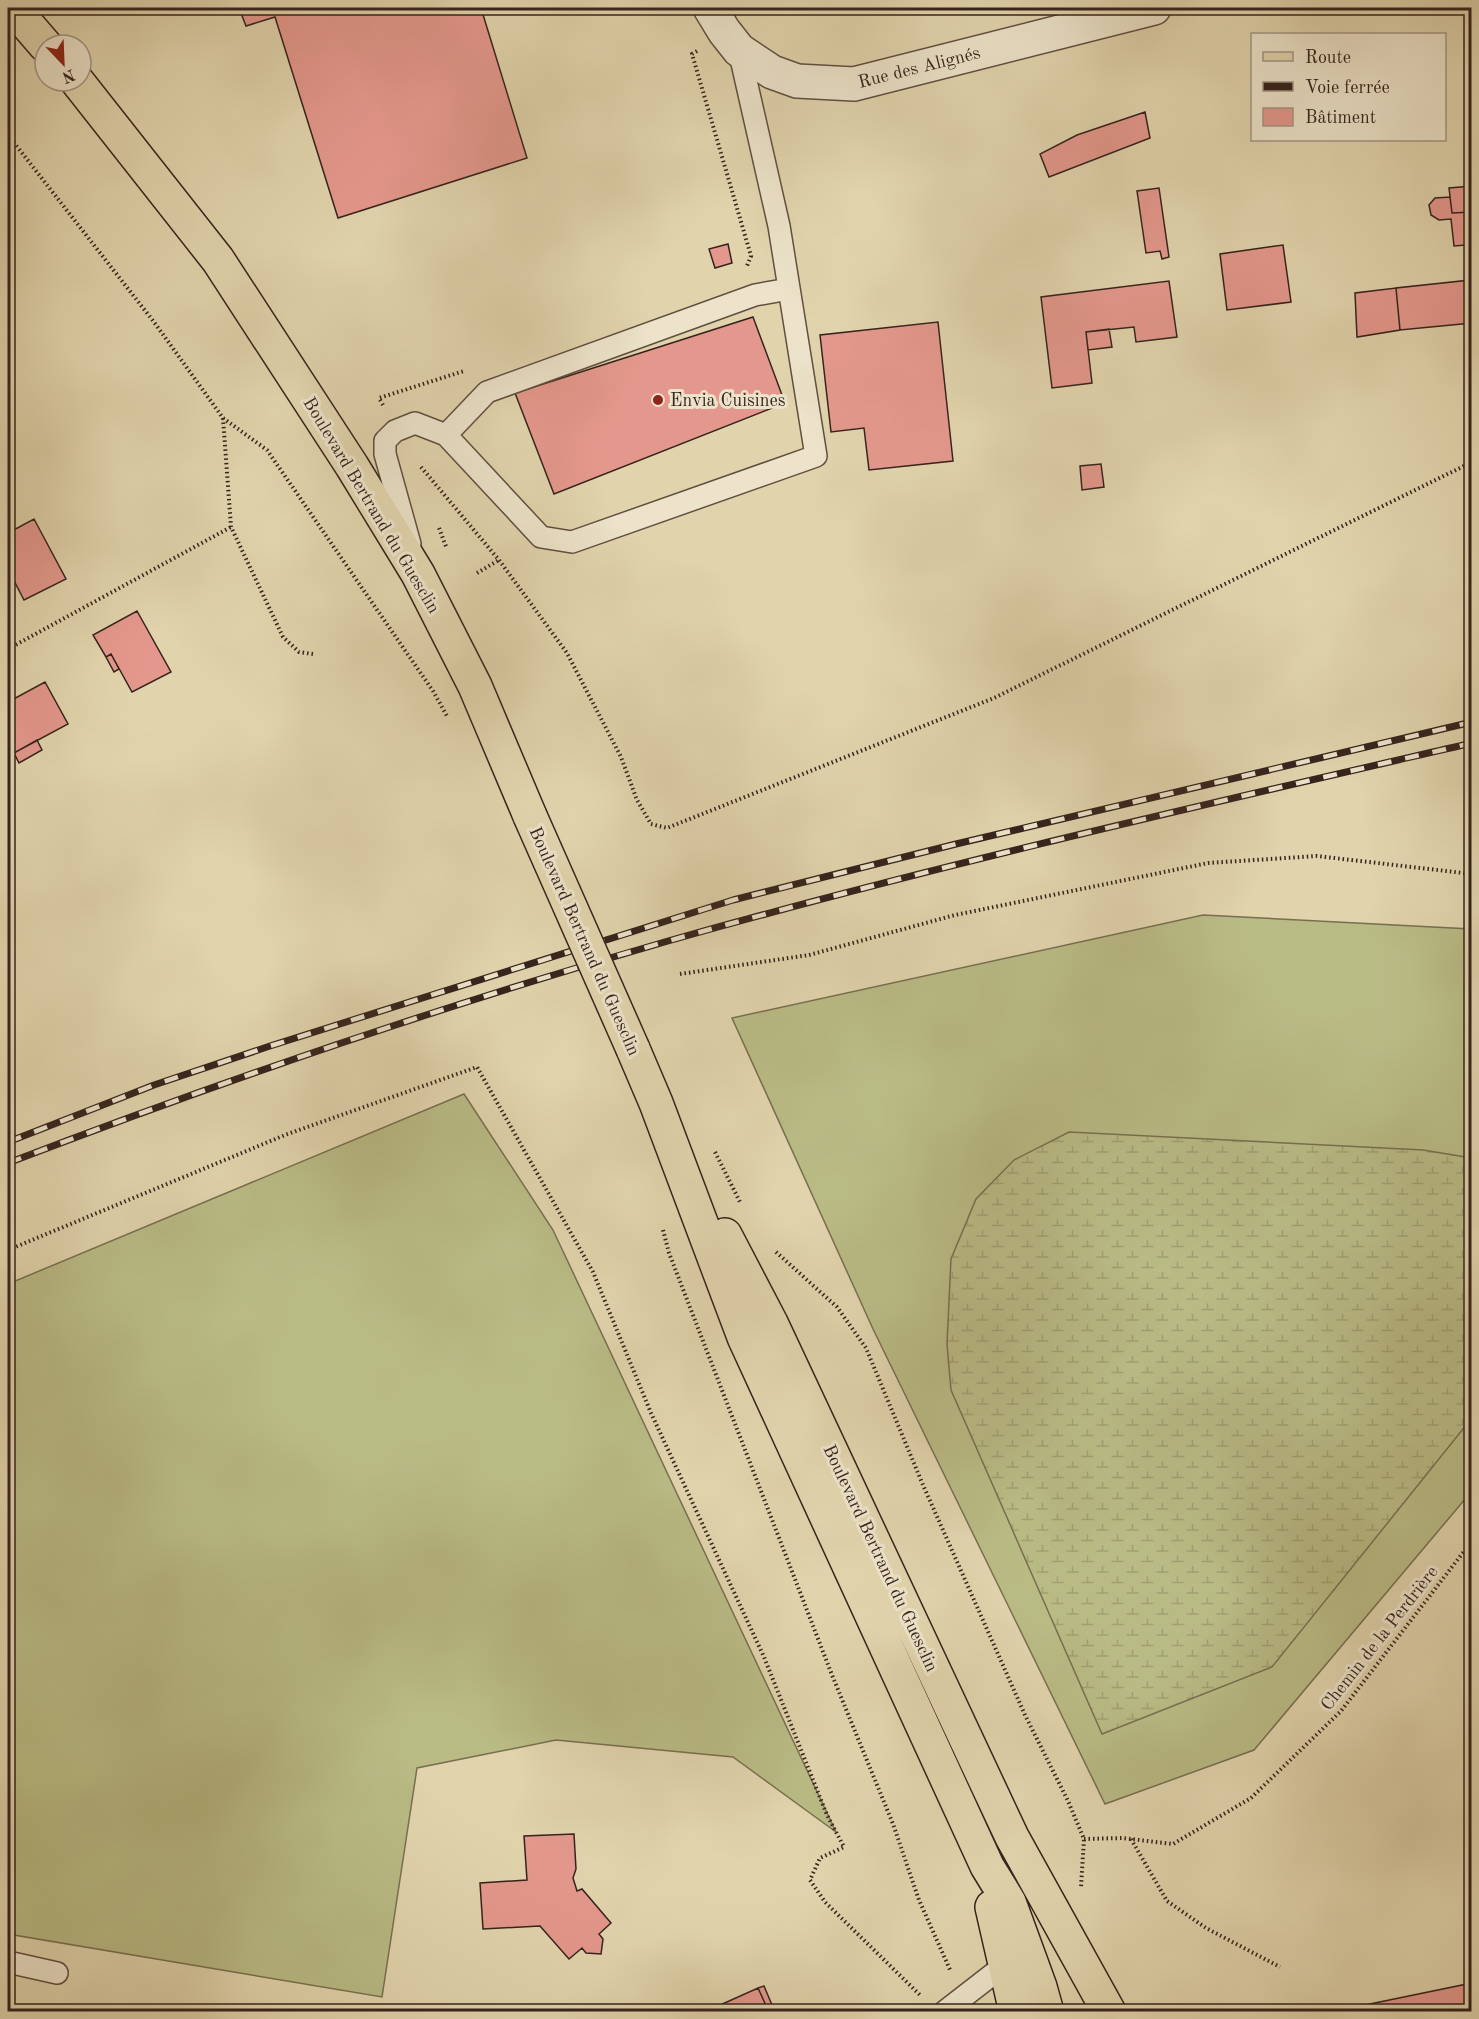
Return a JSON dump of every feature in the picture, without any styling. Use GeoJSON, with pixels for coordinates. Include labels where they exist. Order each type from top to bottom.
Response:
{"type":"FeatureCollection","features":[{"type":"Feature","properties":{"kind":"main road"},"geometry":{"type":"LineString","coordinates":[[13,8],[35,33]]}},
{"type":"Feature","properties":{"kind":"main road","name":"Boulevard Bertrand du Guesclin"},"geometry":{"type":"LineString","coordinates":[[86,93],[218,260],[352,466],[418,574],[475,686],[656,1103],[744,1337],[987,1866],[1009,1902],[1047,2012]]}},
{"type":"Feature","properties":{"kind":"main road","name":"Boulevard Bertrand du Guesclin"},"geometry":{"type":"LineString","coordinates":[[656,1103],[771,1323],[1012,1837],[1109,2012]]}},
{"type":"Feature","properties":{"kind":"main road","name":"Boulevard Bertrand du Guesclin"},"geometry":{"type":"LineString","coordinates":[[987,1866],[991,1904],[1016,2012]]}},
{"type":"Feature","properties":{"kind":"street","name":"Rue des Alignés"},"geometry":{"type":"LineString","coordinates":[[724,30],[772,72],[797,81],[854,84],[1154,8]]}},
{"type":"Feature","properties":{"kind":"lane"},"geometry":{"type":"LineString","coordinates":[[418,574],[385,454],[385,441],[395,431],[415,423],[446,435],[542,537],[572,542],[816,456],[779,226],[724,30]]}},
{"type":"Feature","properties":{"kind":"lane"},"geometry":{"type":"LineString","coordinates":[[446,435],[487,392],[755,295],[789,289]]}},
{"type":"Feature","properties":{"kind":"lane"},"geometry":{"type":"LineString","coordinates":[[8,1962],[57,1973]]}},
{"type":"Feature","properties":{"kind":"lane"},"geometry":{"type":"LineString","coordinates":[[944,2005],[1006,1967]]}},
{"type":"Feature","properties":{"kind":"path"},"geometry":{"type":"LineString","coordinates":[[724,30],[692,54],[751,256],[745,272]]}},
{"type":"Feature","properties":{"kind":"path"},"geometry":{"type":"LineString","coordinates":[[8,135],[154,321],[223,418],[267,450],[433,690],[449,722]]}},
{"type":"Feature","properties":{"kind":"path"},"geometry":{"type":"LineString","coordinates":[[468,370],[379,398],[395,431],[412,457],[499,560],[567,653],[621,757],[637,800],[651,825],[667,828],[994,698],[1472,462]]}},
{"type":"Feature","properties":{"kind":"path"},"geometry":{"type":"LineString","coordinates":[[223,418],[231,527],[283,637],[299,652],[313,654]]}},
{"type":"Feature","properties":{"kind":"path"},"geometry":{"type":"LineString","coordinates":[[8,649],[231,527]]}},
{"type":"Feature","properties":{"kind":"path"},"geometry":{"type":"LineString","coordinates":[[477,573],[499,560]]}},
{"type":"Feature","properties":{"kind":"path"},"geometry":{"type":"LineString","coordinates":[[680,974],[808,955],[955,915],[1208,863],[1317,856],[1472,874]]}},
{"type":"Feature","properties":{"kind":"path"},"geometry":{"type":"LineString","coordinates":[[8,1250],[285,1136],[477,1067],[593,1272],[651,1413],[764,1657],[827,1815],[844,1847],[820,1858],[810,1880],[825,1902],[944,2005],[954,1978],[919,1900],[893,1824],[725,1401],[669,1253],[663,1230]]}},
{"type":"Feature","properties":{"kind":"path"},"geometry":{"type":"LineString","coordinates":[[715,1152],[741,1203]]}},
{"type":"Feature","properties":{"kind":"path","name":"Chemin de la Perdrière"},"geometry":{"type":"LineString","coordinates":[[774,1250],[837,1306],[866,1348],[923,1485],[1020,1704],[1068,1801],[1084,1839],[1131,1839],[1173,1844],[1251,1798],[1341,1711],[1472,1541]]}},
{"type":"Feature","properties":{"kind":"path"},"geometry":{"type":"LineString","coordinates":[[1131,1839],[1167,1901],[1206,1928],[1280,1967]]}},
{"type":"Feature","properties":{"kind":"green space"},"geometry":{"type":"Polygon","coordinates":[[[1203,915],[1471,929],[1471,1492],[1254,1750],[1105,1804],[873,1329],[732,1018],[1203,915]]]}},
{"type":"Feature","properties":{"kind":"green space"},"geometry":{"type":"Polygon","coordinates":[[[464,1094],[553,1230],[836,1832],[733,1757],[556,1740],[417,1768],[382,1997],[8,1934],[8,1284],[464,1094]]]}},
{"type":"Feature","properties":{"kind":"green space"},"geometry":{"type":"Polygon","coordinates":[[[1069,1132],[1423,1150],[1471,1158],[1471,1419],[1272,1667],[1102,1734],[951,1390],[947,1344],[951,1259],[976,1199],[1014,1160],[1069,1132]]]}},
{"type":"Feature","properties":{"kind":"building"},"geometry":{"type":"Polygon","coordinates":[[[239,8],[481,8],[527,158],[338,218],[275,17],[246,26],[239,8]]]}},
{"type":"Feature","properties":{"kind":"building"},"geometry":{"type":"Polygon","coordinates":[[[1145,112],[1150,138],[1049,177],[1040,154],[1077,135],[1145,112]]]}},
{"type":"Feature","properties":{"kind":"building"},"geometry":{"type":"Polygon","coordinates":[[[1472,186],[1472,212],[1452,213],[1449,188],[1472,186]]]}},
{"type":"Feature","properties":{"kind":"building"},"geometry":{"type":"Polygon","coordinates":[[[1159,188],[1169,257],[1162,259],[1160,251],[1146,253],[1137,191],[1159,188]]]}},
{"type":"Feature","properties":{"kind":"building"},"geometry":{"type":"Polygon","coordinates":[[[1450,197],[1452,213],[1472,212],[1472,323],[1400,330],[1396,288],[1470,280],[1466,245],[1454,246],[1451,219],[1439,220],[1431,215],[1429,205],[1435,198],[1450,197]]]}},
{"type":"Feature","properties":{"kind":"building"},"geometry":{"type":"Polygon","coordinates":[[[728,244],[732,263],[715,268],[709,249],[728,244]]]}},
{"type":"Feature","properties":{"kind":"building"},"geometry":{"type":"Polygon","coordinates":[[[1283,245],[1291,302],[1227,310],[1220,254],[1283,245]]]}},
{"type":"Feature","properties":{"kind":"building"},"geometry":{"type":"Polygon","coordinates":[[[1169,281],[1177,337],[1136,342],[1134,327],[1086,332],[1092,383],[1052,388],[1041,297],[1169,281]]]}},
{"type":"Feature","properties":{"kind":"building"},"geometry":{"type":"Polygon","coordinates":[[[1396,288],[1400,330],[1357,337],[1355,293],[1396,288]]]}},
{"type":"Feature","properties":{"kind":"building"},"geometry":{"type":"Polygon","coordinates":[[[753,317],[785,403],[554,494],[515,393],[753,317]]]}},
{"type":"Feature","properties":{"kind":"building"},"geometry":{"type":"Polygon","coordinates":[[[938,322],[953,461],[869,470],[864,428],[831,432],[820,335],[938,322]]]}},
{"type":"Feature","properties":{"kind":"building"},"geometry":{"type":"Polygon","coordinates":[[[1109,329],[1112,347],[1088,350],[1086,332],[1109,329]]]}},
{"type":"Feature","properties":{"kind":"building"},"geometry":{"type":"Polygon","coordinates":[[[1101,464],[1104,487],[1082,490],[1080,466],[1101,464]]]}},
{"type":"Feature","properties":{"kind":"building"},"geometry":{"type":"Polygon","coordinates":[[[34,519],[66,579],[24,600],[8,569],[8,533],[34,519]]]}},
{"type":"Feature","properties":{"kind":"building"},"geometry":{"type":"Polygon","coordinates":[[[137,611],[171,672],[132,692],[111,654],[106,657],[93,635],[137,611]]]}},
{"type":"Feature","properties":{"kind":"building"},"geometry":{"type":"Polygon","coordinates":[[[111,654],[119,669],[114,672],[106,657],[111,654]]]}},
{"type":"Feature","properties":{"kind":"building"},"geometry":{"type":"Polygon","coordinates":[[[45,682],[68,724],[14,753],[8,741],[8,702],[45,682]]]}},
{"type":"Feature","properties":{"kind":"building"},"geometry":{"type":"Polygon","coordinates":[[[37,740],[42,750],[19,763],[14,753],[37,740]]]}},
{"type":"Feature","properties":{"kind":"building"},"geometry":{"type":"Polygon","coordinates":[[[574,1834],[576,1869],[573,1878],[577,1891],[582,1889],[611,1923],[599,1934],[603,1939],[601,1954],[586,1953],[582,1948],[569,1959],[540,1926],[483,1929],[480,1883],[527,1880],[524,1836],[574,1834]]]}},
{"type":"Feature","properties":{"kind":"building"},"geometry":{"type":"Polygon","coordinates":[[[1472,1983],[1472,2012],[1331,2012],[1472,1983]]]}},
{"type":"Feature","properties":{"kind":"building"},"geometry":{"type":"Polygon","coordinates":[[[764,1986],[775,2012],[769,2012],[758,1988],[764,1986]]]}},
{"type":"Feature","properties":{"kind":"building"},"geometry":{"type":"Polygon","coordinates":[[[758,1988],[769,2012],[720,2012],[718,2006],[758,1988]]]}},
{"type":"Feature","properties":{"kind":"railway"},"geometry":{"type":"LineString","coordinates":[[8,1142],[154,1085],[270,1046],[733,900],[956,844],[1472,722]]}},
{"type":"Feature","properties":{"kind":"railway"},"geometry":{"type":"LineString","coordinates":[[8,1163],[171,1102],[418,1017],[668,941],[968,862],[1472,743]]}},
{"type":"Feature","properties":{"kind":"place","name":"Envia Cuisines"},"geometry":{"type":"Point","coordinates":[658,400]}}]}
